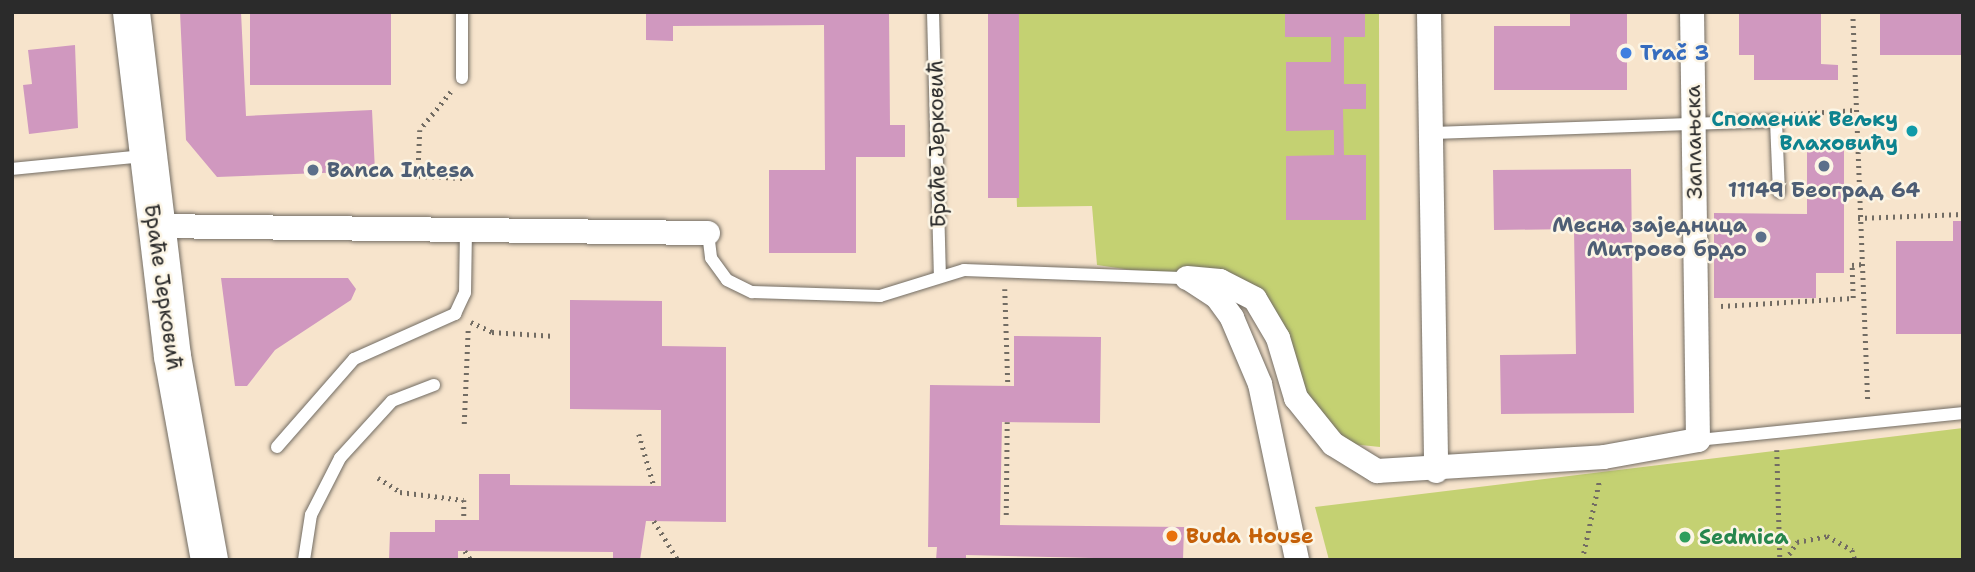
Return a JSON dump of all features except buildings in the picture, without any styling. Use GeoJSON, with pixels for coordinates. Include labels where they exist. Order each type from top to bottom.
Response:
{"type":"FeatureCollection","features":[{"type":"Feature","properties":{"kind":"main road","name":"Браће Јерковић"},"geometry":{"type":"LineString","coordinates":[[131,12],[145,156],[209,560]]}},
{"type":"Feature","properties":{"kind":"street"},"geometry":{"type":"LineString","coordinates":[[1429,12],[1436,471]]}},
{"type":"Feature","properties":{"kind":"street","name":"Заплањска"},"geometry":{"type":"LineString","coordinates":[[1692,12],[1698,440]]}},
{"type":"Feature","properties":{"kind":"street"},"geometry":{"type":"LineString","coordinates":[[155,226],[708,233]]}},
{"type":"Feature","properties":{"kind":"street"},"geometry":{"type":"LineString","coordinates":[[1187,278],[1220,281],[1255,299],[1279,338],[1296,398],[1352,460],[1377,471],[1436,471],[1604,457],[1698,440]]}},
{"type":"Feature","properties":{"kind":"street"},"geometry":{"type":"LineString","coordinates":[[1187,278],[1217,297],[1248,354],[1297,560]]}},
{"type":"Feature","properties":{"kind":"lane"},"geometry":{"type":"LineString","coordinates":[[462,12],[462,78]]}},
{"type":"Feature","properties":{"kind":"lane","name":"Браће Јерковић"},"geometry":{"type":"LineString","coordinates":[[933,12],[940,275]]}},
{"type":"Feature","properties":{"kind":"lane"},"geometry":{"type":"LineString","coordinates":[[1432,133],[1776,121],[1779,192]]}},
{"type":"Feature","properties":{"kind":"lane"},"geometry":{"type":"LineString","coordinates":[[12,169],[145,156]]}},
{"type":"Feature","properties":{"kind":"lane"},"geometry":{"type":"LineString","coordinates":[[277,447],[354,359],[455,314],[465,293],[466,228]]}},
{"type":"Feature","properties":{"kind":"lane"},"geometry":{"type":"LineString","coordinates":[[708,233],[711,258],[727,280],[752,292],[880,296],[940,275],[1004,270],[1187,278]]}},
{"type":"Feature","properties":{"kind":"lane"},"geometry":{"type":"LineString","coordinates":[[304,560],[311,515],[340,458],[392,401],[434,385]]}},
{"type":"Feature","properties":{"kind":"lane"},"geometry":{"type":"LineString","coordinates":[[1698,440],[1776,428],[1963,413]]}},
{"type":"Feature","properties":{"kind":"path"},"geometry":{"type":"LineString","coordinates":[[1853,12],[1858,218],[1863,264],[1869,420]]}},
{"type":"Feature","properties":{"kind":"path"},"geometry":{"type":"LineString","coordinates":[[462,78],[420,130],[418,176],[464,178]]}},
{"type":"Feature","properties":{"kind":"path"},"geometry":{"type":"LineString","coordinates":[[1802,111],[1856,110]]}},
{"type":"Feature","properties":{"kind":"path"},"geometry":{"type":"LineString","coordinates":[[1858,218],[1963,214]]}},
{"type":"Feature","properties":{"kind":"path"},"geometry":{"type":"LineString","coordinates":[[1696,307],[1853,299],[1852,265],[1863,264]]}},
{"type":"Feature","properties":{"kind":"path"},"geometry":{"type":"LineString","coordinates":[[1004,270],[1008,386]]}},
{"type":"Feature","properties":{"kind":"path"},"geometry":{"type":"LineString","coordinates":[[455,314],[492,332],[555,336]]}},
{"type":"Feature","properties":{"kind":"path"},"geometry":{"type":"LineString","coordinates":[[464,424],[469,321]]}},
{"type":"Feature","properties":{"kind":"path"},"geometry":{"type":"LineString","coordinates":[[1006,515],[1007,422]]}},
{"type":"Feature","properties":{"kind":"path"},"geometry":{"type":"LineString","coordinates":[[1776,428],[1782,560]]}},
{"type":"Feature","properties":{"kind":"path"},"geometry":{"type":"LineString","coordinates":[[639,434],[654,486]]}},
{"type":"Feature","properties":{"kind":"path"},"geometry":{"type":"LineString","coordinates":[[1582,560],[1604,457]]}},
{"type":"Feature","properties":{"kind":"path"},"geometry":{"type":"LineString","coordinates":[[378,478],[400,492],[464,500],[464,520]]}},
{"type":"Feature","properties":{"kind":"path"},"geometry":{"type":"LineString","coordinates":[[654,522],[678,560]]}},
{"type":"Feature","properties":{"kind":"path"},"geometry":{"type":"LineString","coordinates":[[1782,560],[1797,542],[1827,536],[1852,550],[1855,560]]}},
{"type":"Feature","properties":{"kind":"path"},"geometry":{"type":"LineString","coordinates":[[465,551],[471,560]]}},
{"type":"Feature","properties":{"kind":"green space"},"geometry":{"type":"Polygon","coordinates":[[[1010,12],[1379,12],[1380,447],[1351,444],[1291,384],[1269,318],[1187,278],[1097,265],[1092,206],[1017,207],[1010,12]]]}},
{"type":"Feature","properties":{"kind":"green space"},"geometry":{"type":"Polygon","coordinates":[[[1963,428],[1963,560],[1329,560],[1315,507],[1963,428]]]}},
{"type":"Feature","properties":{"kind":"place","name":"Trač 3"},"geometry":{"type":"Point","coordinates":[1626,53]}},
{"type":"Feature","properties":{"kind":"place","name":"Споменик Вељку Влаховићу"},"geometry":{"type":"Point","coordinates":[1912,131]}},
{"type":"Feature","properties":{"kind":"place","name":"11149 Београд 64"},"geometry":{"type":"Point","coordinates":[1824,166]}},
{"type":"Feature","properties":{"kind":"place","name":"Banca Intesa"},"geometry":{"type":"Point","coordinates":[313,170]}},
{"type":"Feature","properties":{"kind":"place","name":"Месна заједница Митрово брдо"},"geometry":{"type":"Point","coordinates":[1761,237]}},
{"type":"Feature","properties":{"kind":"place","name":"Buda House"},"geometry":{"type":"Point","coordinates":[1172,536]}},
{"type":"Feature","properties":{"kind":"place","name":"Sedmica"},"geometry":{"type":"Point","coordinates":[1685,537]}}]}
